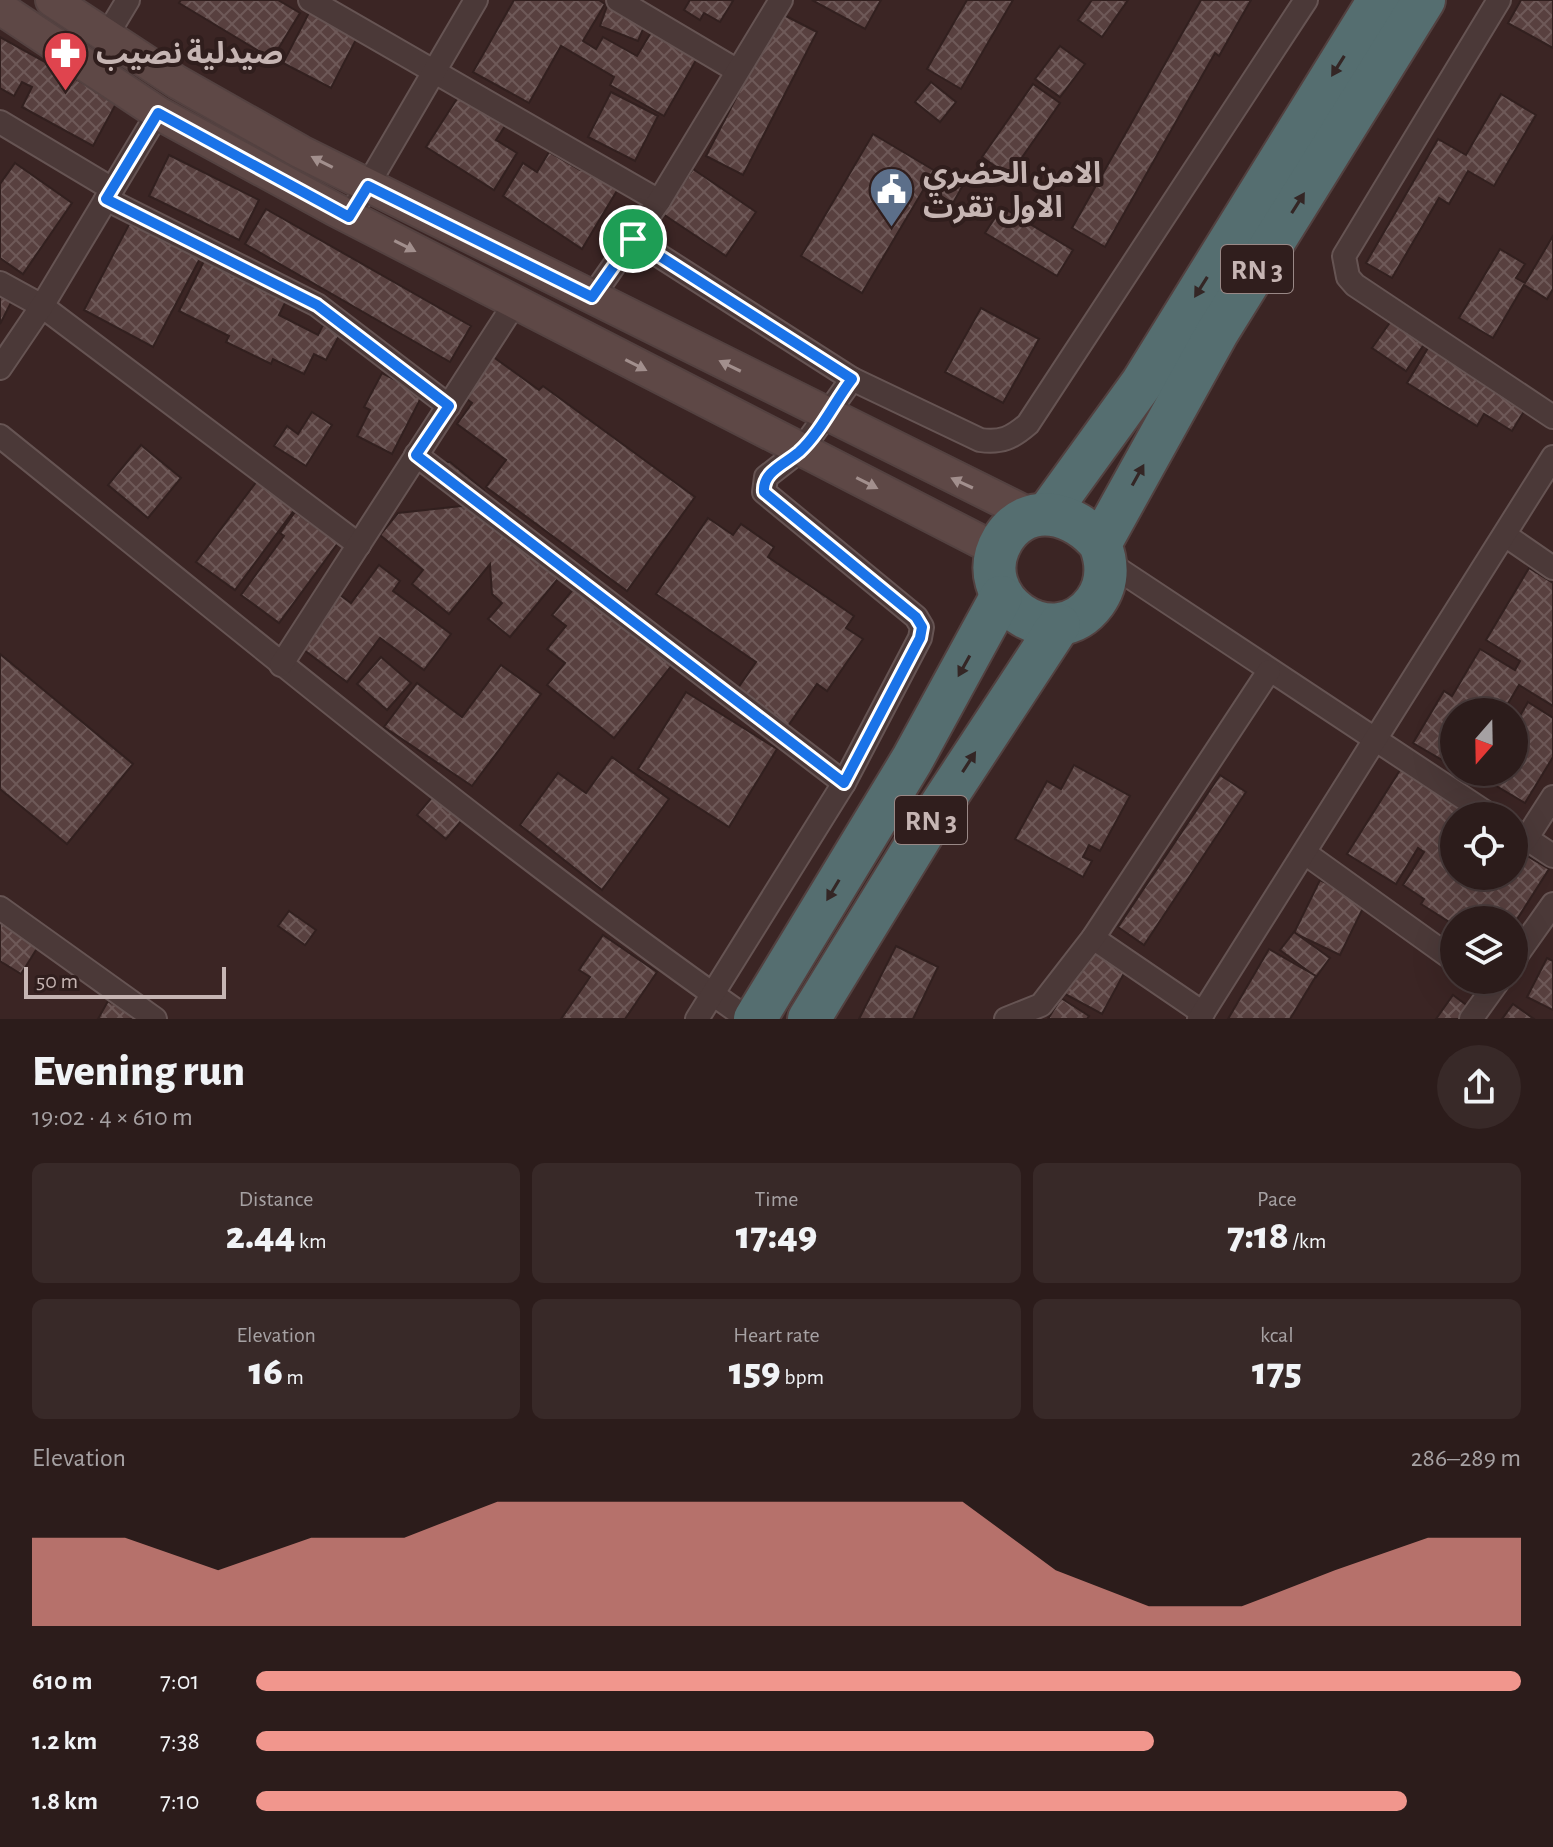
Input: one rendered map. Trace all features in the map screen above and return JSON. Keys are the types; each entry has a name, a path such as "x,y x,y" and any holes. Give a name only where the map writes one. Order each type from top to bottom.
{"highway":[{"name":"RN 3","path":"1040,515 1142,383 1378,0"},
{"name":"RN 3","path":"1103,552 1217,333 1424,0"},
{"path":"1040,515 1069,517 1087,527 1103,552 1106,579 1090,609 1076,619 1059,625 1036,624 1016,614 1001,597 994,574 997,550 1005,535 1040,515"},
{"name":"RN 3","path":"755,1019 912,760 1001,597"},
{"name":"RN 3","path":"809,1019 926,828 1059,625"}],"main road":[{"path":"52,0 177,82 368,186 826,414 1040,515"},
{"path":"0,8 158,113 349,217 997,550"}],"street":[{"path":"107,35 128,0"},
{"path":"310,0 431,73 659,201"},
{"path":"349,217 476,0"},
{"path":"618,0 736,70"},
{"path":"592,297 659,201 781,0"},
{"path":"633,239 852,379 980,440 996,443 1013,437 1028,424 1306,0"},
{"path":"1499,0 1344,256 1344,267 1355,285 1553,417"},
{"path":"0,368 42,306 158,113"},
{"path":"0,122 109,194 317,305 449,406"},
{"path":"0,283 42,306 359,545"},
{"path":"281,665 515,303"},
{"path":"697,1019 844,783 920,638 922,627 916,617 764,492 766,477 802,449 852,379"},
{"path":"0,436 281,665 610,921 748,1019"},
{"path":"416,455 844,783"},
{"path":"1093,938 1201,1016 1377,742 1553,457"},
{"path":"1505,535 1553,568"},
{"path":"1103,552 1269,671 1469,802"},
{"path":"1006,1019 1041,1005 1093,938 1269,671"},
{"path":"1528,826 1553,797"},
{"path":"1528,840 1553,856"},
{"path":"1305,853 1440,950"},
{"path":"1528,939 1553,904"},
{"path":"0,908 155,1019"},
{"path":"1471,1019 1486,994"}],"building":[{"path":"181,0 278,0 300,13 272,59 179,3"},
{"path":"514,0 599,0 605,4 583,41 596,49 603,37 637,56 653,29 699,55 664,116 610,85 614,77 561,46 529,103 473,72"},
{"path":"690,0 733,1 720,22 704,13 700,20 684,10"},
{"path":"812,0 881,0 865,29"},
{"path":"967,0 1013,0 961,89 927,69"},
{"path":"1092,0 1128,0 1102,37 1078,20"},
{"path":"1201,0 1251,0 1219,56 1215,53 1105,247 1072,228"},
{"path":"1521,0 1553,0 1553,48 1508,23"},
{"path":"313,5 361,30 331,88 283,63"},
{"path":"607,6 646,22 638,41 600,26"},
{"path":"780,13 817,32 743,175 706,156"},
{"name":"صيدلية نصيب","path":"0,37 117,102 93,146 22,107 32,87 22,82 14,96 0,88"},
{"path":"1060,46 1085,64 1060,97 1035,79"},
{"path":"931,82 956,102 940,122 915,102"},
{"path":"1033,84 1060,103 1009,176 982,157"},
{"path":"611,92 658,116 635,161 588,137"},
{"path":"460,94 507,123 496,140 517,153 494,190 426,147"},
{"path":"1501,94 1536,115 1494,186 1468,171 1449,204 1439,198 1392,278 1366,263 1438,139 1466,155"},
{"path":"873,134 962,187 953,203 925,187 862,293 801,256"},
{"path":"549,152 580,170 588,157 624,179 582,249 503,196 523,163 537,172"},
{"path":"169,155 259,200 239,240 149,196"},
{"path":"15,163 72,203 23,274 0,258 0,184"},
{"path":"693,169 756,212 726,256 663,214"},
{"path":"1002,207 1073,250 1057,276 985,233"},
{"path":"266,209 471,326 450,362 245,244"},
{"path":"134,215 204,251 153,347 84,310"},
{"path":"1553,236 1553,289 1547,299 1524,285 1493,338 1459,318 1500,249 1525,264 1516,278 1525,283"},
{"path":"209,251 291,291 279,315 318,335 323,325 340,334 326,360 314,354 304,374 273,359 271,364 226,342 229,336 179,311"},
{"path":"0,282 17,291 0,324"},
{"path":"981,308 1039,339 1003,403 945,372"},
{"path":"1396,314 1429,337 1406,371 1372,348"},
{"path":"1431,343 1529,403 1512,431 1484,414 1477,426 1407,383"},
{"path":"492,356 539,390 543,386 695,497 627,591 486,487 506,460 457,424 472,403 463,396"},
{"path":"382,373 423,394 392,454 357,436 370,410 364,407"},
{"path":"312,412 332,425 306,466 274,446 287,426 298,434"},
{"path":"141,445 181,478 148,518 108,485"},
{"path":"450,462 484,490 486,512 562,574 510,637 488,619 502,603 492,594 490,564 449,614 412,584 423,570 380,535 398,513 471,505 427,463"},
{"path":"257,481 295,509 235,590 196,562"},
{"path":"295,512 338,543 279,623 241,595 284,536 280,533"},
{"path":"708,518 733,535 741,524 774,547 768,557 854,616 846,628 863,639 827,691 817,684 788,726 736,691 756,662 656,594"},
{"path":"379,565 400,581 393,591 451,634 424,670 380,638 347,682 300,647 340,595 351,603"},
{"path":"1529,568 1553,583 1553,706 1519,685 1511,698 1440,698 1440,759 1413,743 1444,691 1452,696 1480,649 1515,670 1520,661 1486,640"},
{"path":"575,587 672,665 614,738 547,685 565,663 547,649 566,626 552,615"},
{"path":"0,654 133,764 67,844 0,789"},
{"path":"381,657 411,683 387,710 357,684"},
{"path":"501,665 541,694 472,786 384,727 417,683 462,717"},
{"path":"686,692 777,749 729,827 638,769"},
{"path":"1528,702 1553,718 1553,757 1523,802 1496,786 1528,786"},
{"path":"612,757 669,799 602,890 520,825 558,773 586,793"},
{"path":"1074,765 1130,796 1100,851 1089,845 1083,857 1092,861 1083,877 1015,839 1047,781 1061,789"},
{"path":"1402,767 1458,802 1440,802 1440,890 1528,890 1528,856 1549,869 1525,906 1440,906 1440,916 1421,904 1424,899 1403,885 1424,852 1418,848 1396,884 1347,854"},
{"path":"1220,775 1246,792 1144,945 1118,927"},
{"path":"438,790 467,814 446,839 417,815"},
{"path":"1320,880 1366,902 1340,955 1294,933"},
{"path":"289,911 316,930 305,945 278,926"},
{"path":"0,917 41,942 21,974 0,961"},
{"path":"1294,932 1330,958 1316,977 1280,950"},
{"path":"603,935 657,972 625,1019 561,1019 590,977 579,970"},
{"path":"896,946 938,967 913,1019 859,1019"},
{"path":"1091,946 1128,966 1102,1014 1065,994"},
{"path":"1269,949 1316,976 1290,1019 1228,1019"},
{"path":"1547,958 1553,961 1553,1010 1527,997"},
{"path":"1453,995 1473,1010 1467,1019 1436,1019"},
{"path":"1061,998 1089,1016 1087,1019 1048,1019"},
{"path":"108,1001 141,1019 98,1019"},
{"path":"1513,1004 1534,1019 1502,1019"}],"place":[{"name":"صيدلية نصيب","path":"65,92"},
{"name":"الامن الحضري الاول تقرت","path":"892,229"}],"route":[{"path":"158,113 349,217 368,186 592,297 633,239 852,379 802,449 763,482 764,492 916,617 922,627 920,638 844,783 416,455 449,406 317,305 106,199 158,113"}]}
